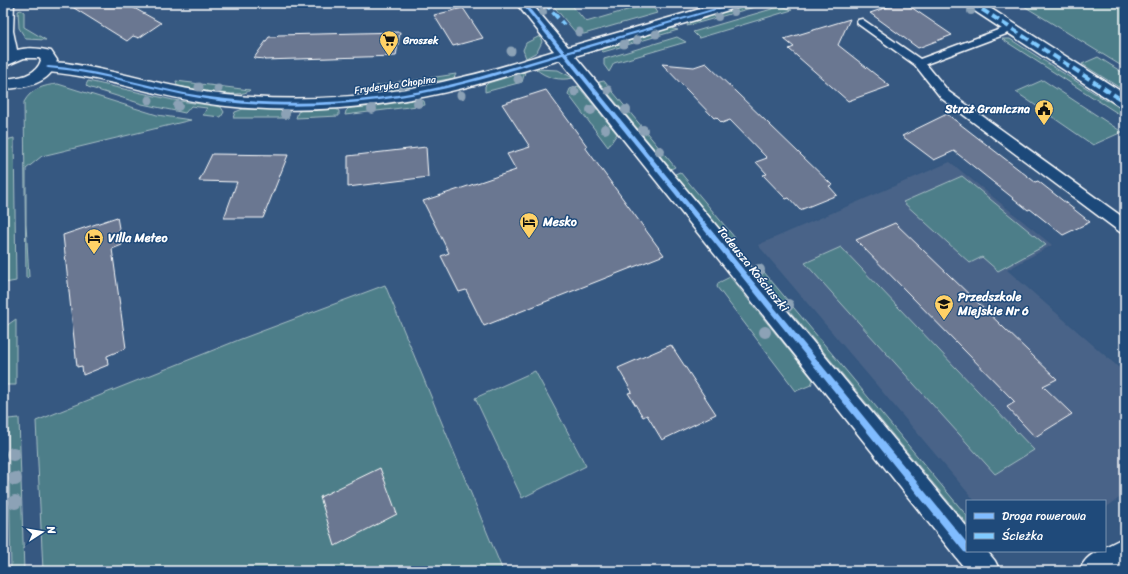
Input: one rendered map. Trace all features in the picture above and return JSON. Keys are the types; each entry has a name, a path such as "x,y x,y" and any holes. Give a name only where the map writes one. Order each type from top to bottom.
{"street":[{"path":"5,87 32,78 48,67 49,63 48,57 41,53 25,53 8,59 9,52 6,39 7,3"},
{"name":"Tadeusza Kościuszki","path":"523,3 966,548"},
{"name":"Fryderyka Chopina","path":"48,67 74,69 200,97 248,102 319,103 364,100 427,91 466,82 737,3"},
{"path":"972,3 1125,102"},
{"path":"1094,571 1125,551"},
{"name":"Tadeusza Kościuszki","path":"970,552 985,571"}],"lane":[{"path":"862,22 919,63 945,95 1119,222 1125,228"},
{"path":"919,63 1010,29"}],"shaded area":[{"name":"Przedszkole Miejskie Nr 6","path":"950,162 1052,245 1007,270 1125,373 1125,494 1106,507 1106,500 974,500 758,245"}],"green space":[{"path":"551,3 570,3 586,22 651,3 657,13 584,34 576,33"},
{"path":"754,3 769,3 687,26 689,22"},
{"path":"1019,3 1125,3 1125,68"},
{"path":"782,6 792,10 699,38 693,32"},
{"path":"21,10 24,12 24,27 46,40 26,39 19,28 18,11"},
{"path":"669,28 678,30 603,52 601,50"},
{"path":"540,36 542,42 537,52 526,58 523,50 526,43"},
{"path":"677,37 686,42 614,63 609,72 604,65 604,59"},
{"path":"1002,39 1010,39 1107,101 1112,99 1125,107 1125,118"},
{"path":"1098,57 1125,74 1125,91 1082,64"},
{"path":"536,69 558,70 573,78 553,78 544,75"},
{"path":"525,72 522,82 485,92 485,86 488,83"},
{"path":"456,74 454,78 384,91 376,86"},
{"path":"1043,80 1122,132 1093,145 1016,92"},
{"path":"88,81 173,100 221,107 224,112 221,117 203,115 207,108 191,106 185,113 142,104 88,87 86,85"},
{"path":"176,81 250,90 245,93 227,94 177,86"},
{"path":"604,81 675,167 671,169 599,82"},
{"path":"58,84 157,115 191,120 42,156 26,169 26,224 29,277 26,278 24,102 30,94 38,88"},
{"path":"578,86 617,134 608,147 568,94 570,89"},
{"path":"419,99 424,101 425,105 345,115 349,108"},
{"path":"243,109 287,110 290,112 288,118 233,118 235,112"},
{"path":"336,109 339,111 339,116 296,118 298,112 302,110"},
{"path":"14,138 16,281 5,283 6,140"},
{"path":"680,172 735,238 728,238 675,174"},
{"path":"962,176 1046,245 998,271 982,257 970,263 903,202"},
{"path":"841,247 1034,450 995,474 805,263"},
{"path":"759,266 966,515 966,523 754,268"},
{"path":"730,277 813,380 811,385 796,391 717,287 718,283"},
{"path":"385,285 503,571 43,571 36,421 241,339"},
{"path":"16,319 16,385 6,385 6,326"},
{"path":"535,371 586,466 522,498 475,398"},
{"path":"19,418 24,571 11,571 8,419"}],"building":[{"path":"66,3 125,3 161,23 139,38 133,36 127,41"},
{"path":"899,3 905,3 952,35 918,48 870,13"},
{"path":"463,8 483,38 453,46 434,15"},
{"path":"850,19 838,45 890,86 848,101 789,49 794,47 784,39"},
{"path":"400,32 396,56 264,60 265,59 254,58 269,37 276,37 278,35"},
{"path":"706,63 832,185 829,186 837,195 800,210 789,198 786,199 763,175 767,174 756,162 767,158 730,120 722,123 716,117 714,118 662,64 694,67"},
{"path":"546,90 587,146 585,147 664,255 484,326 466,290 459,292 441,256 449,253 423,201 516,170 507,154 530,147 502,104"},
{"path":"947,114 1035,182 1038,181 1090,222 1063,235 1030,209 1028,210 954,151 934,160 902,136"},
{"path":"426,147 428,177 348,187 348,156"},
{"path":"212,154 288,155 263,218 224,218 237,182 199,181"},
{"path":"117,217 122,245 112,249 126,348 107,356 108,365 83,375 82,366 77,367 63,235"},
{"path":"895,223 1057,379 1043,386 1072,414 1035,437 1007,407 1015,402 856,240"},
{"path":"671,345 716,414 662,440 647,415 643,417 628,393 632,392 618,368"},
{"path":"380,468 397,514 335,546 320,497"}],"marked path":[{"path":"545,3 564,25"},
{"path":"972,3 1125,102"}],"cycle path":[{"path":"523,3 966,548"},
{"path":"48,67 84,71 175,93 227,101 295,104 364,100 399,96 466,82 737,3"}],"place":[{"name":"Groszek","path":"389,57"},
{"name":"Straż Graniczna","path":"1044,126"},
{"name":"Mesko","path":"529,239"},
{"name":"Villa Meteo","path":"94,255"},
{"name":"Przedszkole Miejskie Nr 6","path":"944,321"}]}
